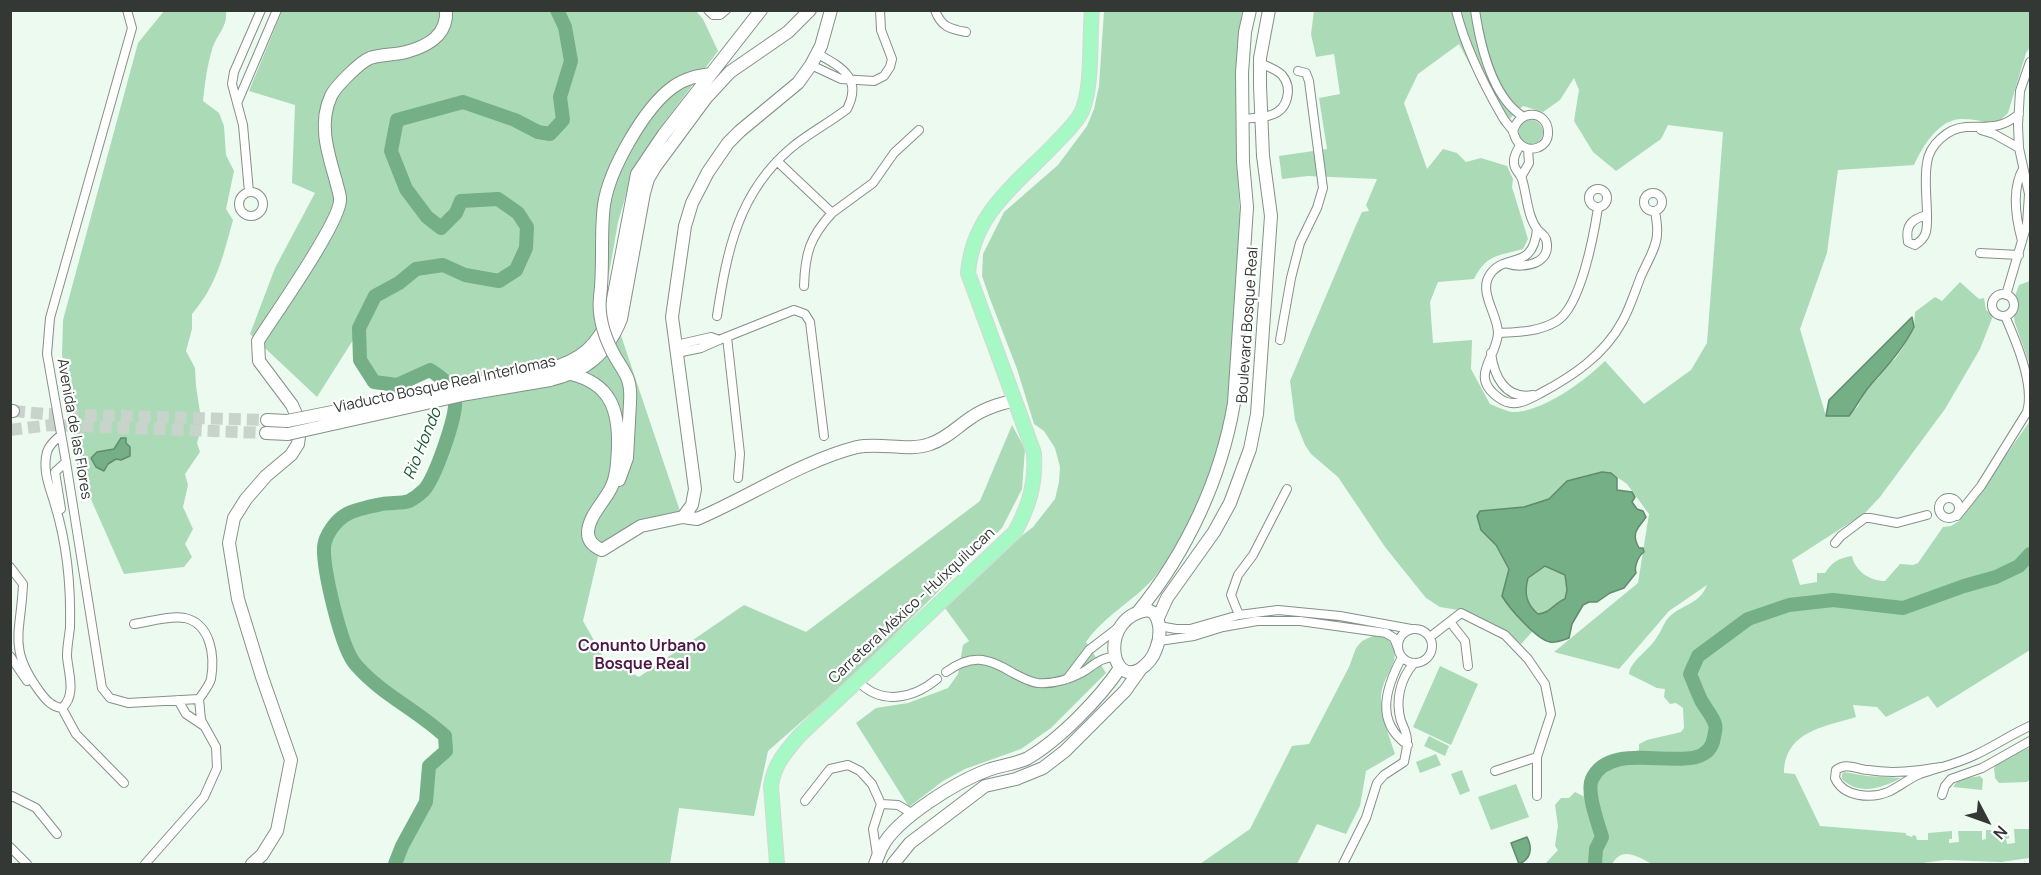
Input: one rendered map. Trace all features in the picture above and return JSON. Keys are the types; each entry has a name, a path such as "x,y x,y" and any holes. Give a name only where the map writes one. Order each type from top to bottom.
{"main road":[{"name":"Carretera México - Huixquilucan","path":"777,864 771,799 771,786 776,767 800,735 1014,532 1029,504 1035,471 1034,453 968,273 979,228 997,202 1067,131 1082,112 1087,88 1092,10"}],"street":[{"name":"Avenida de las Flores","path":"127,10 132,28 50,318 47,354 102,688 110,698 128,703 199,699"},
{"path":"249,192 243,125 232,84 234,72 261,10"},
{"path":"237,101 277,10"},
{"path":"252,864 262,855 277,831 291,760 238,599 229,543 234,518 240,508 267,476 291,455 298,444 300,429 292,405 259,361 258,341 324,240 338,208 340,201 325,140 324,117 332,95 369,59 407,52 438,37 445,26 446,10"},
{"path":"708,10 713,15 720,15 726,10"},
{"name":"Viaducto Bosque Real Interlomas","path":"550,374 588,350 602,334 610,315 637,174 664,134 761,10"},
{"name":"Viaducto Bosque Real Interlomas","path":"266,427 288,427 467,394 550,374 572,374 594,360 606,349 614,337 621,319 644,193 655,167 706,98 730,72 788,32 810,10"},
{"path":"683,517 692,505 695,489 672,317 685,226 692,203 708,172 728,143 798,83 815,60 831,10"},
{"path":"815,60 836,77 874,81 884,75 892,59 881,30 880,10"},
{"path":"935,10 939,21 950,29 966,32"},
{"name":"Boulevard Bosque Real","path":"1138,612 1159,586 1190,534 1205,502 1229,435 1234,403 1247,207 1242,119 1245,32 1250,10"},
{"name":"Boulevard Bosque Real","path":"1159,622 1167,598 1219,523 1241,477 1250,449 1257,414 1271,216 1260,117 1260,63 1269,10"},
{"path":"1456,10 1465,39 1500,114 1513,132 1515,139 1524,147 1529,163 1521,177"},
{"path":"1475,10 1477,29 1500,92 1509,106 1522,116"},
{"path":"717,316 726,262 736,226 748,201 777,161 804,138 848,109 852,96 851,79 845,70 815,60"},
{"path":"2006,294 2027,224 2029,194 2019,148 2019,114 2020,91 2031,62"},
{"path":"1242,119 1272,115 1285,106 1288,98 1288,90 1283,77 1274,69 1260,63"},
{"path":"1280,340 1300,243 1317,208 1323,188 1310,81 1306,73 1295,72 1283,77"},
{"path":"602,503 622,476 627,458 630,402 629,378 613,352 600,321 602,272 600,241 604,202 622,155 635,132 660,98 673,86 689,77 711,74"},
{"path":"1513,132 1515,123 1522,116 1531,114 1540,117 1547,125 1549,134 1545,143 1538,148 1524,147"},
{"path":"1927,215 1927,162 1942,136 1964,127 1999,126 2019,114"},
{"path":"1975,128 1994,134 2019,148"},
{"path":"804,285 805,261 811,241 820,226 832,213 873,183 894,153 919,130"},
{"path":"1507,264 1517,267 1529,266 1544,256 1546,241 1537,229 1525,198 1521,177 1513,161 1524,147"},
{"path":"777,161 832,213"},
{"path":"1498,333 1543,328 1560,320 1568,311 1587,263 1598,208"},
{"path":"1537,229 1534,247 1529,253 1523,258 1494,269 1487,282 1487,291 1498,333 1485,369 1485,377 1493,392 1507,403 1524,402 1562,382 1591,360 1610,340 1623,322 1658,235 1655,211"},
{"path":"1980,253 2019,255"},
{"path":"1999,294 2006,294 2012,299 2014,306 2011,313 2005,316 1998,315 1993,310 1994,298 1999,294"},
{"path":"676,349 701,348 794,309 805,314 810,322 824,436"},
{"path":"1834,543 1864,518 1897,523 1934,513 1952,518 1957,516 1981,486 2030,404 2023,358 2005,316"},
{"path":"723,339 740,454 738,478"},
{"path":"572,374 585,377 596,384 607,395 615,410 618,433 616,474 611,489 588,532 592,544 602,550 641,526 683,517 697,519 810,465 856,448 876,444 919,447 942,438 974,415 1015,400"},
{"path":"10,567 23,584 17,639 19,652 30,678 45,699 58,708 62,708 70,694 69,588 60,525 46,472 47,451 61,435"},
{"path":"64,712 74,699 69,654 74,629 74,579 54,472 66,462"},
{"path":"1239,615 1232,595 1238,575 1253,555 1287,489"},
{"path":"1934,513 1942,501 1947,498 1954,499 1959,504 1960,510 1957,516"},
{"path":"893,864 910,843 985,786 1016,779 1043,768 1065,751 1125,691 1152,658 1159,641 1159,622 1154,613 1148,610 1138,612 1125,619 1120,626 1089,650 1067,679"},
{"path":"1159,622 1176,629 1190,629 1239,615 1278,610 1340,616 1423,631 1430,637 1433,646 1430,656 1423,662 1414,663 1402,657 1394,638 1386,633 1300,621 1257,621 1222,627 1194,636 1159,641"},
{"path":"1430,637 1461,613 1505,635 1528,659 1545,684 1551,714 1537,757 1537,796"},
{"path":"134,624 182,617 196,621 209,638 212,656 210,681 199,699 201,720 216,747 217,768 207,792 145,864"},
{"path":"1450,622 1465,641 1468,666"},
{"path":"876,861 883,846 913,814 971,777 1026,759 1067,728 1109,684 1117,663 1114,645 1120,626"},
{"path":"1398,648 1399,639 1403,633 1411,629"},
{"path":"17,639 10,654 42,702 52,710 64,712"},
{"path":"946,672 959,663 972,659 983,659 995,663 1022,679 1037,683 1067,679 1106,657 1117,663 1125,672 1133,673 1140,670"},
{"path":"1402,657 1390,681 1386,698 1391,728 1398,738 1408,745"},
{"path":"1343,864 1366,818 1377,783 1384,775 1404,762 1408,745 1407,734 1397,705 1402,683 1414,663"},
{"path":"857,680 873,694 890,697 905,696 919,691 938,679"},
{"path":"178,700 186,714 204,727"},
{"path":"64,712 76,735 124,783"},
{"path":"1941,767 1900,772 1867,770 1847,765 1841,766 1836,771 1835,778 1844,790 1853,794 1867,796 1885,793 1909,779 1972,757 2008,736 2031,726"},
{"path":"1942,795 1951,779 1982,768 2031,741"},
{"path":"1495,771 1537,757"},
{"path":"805,801 830,769 848,765 861,771 872,784 881,804 873,829 876,861"},
{"path":"10,798 12,796 36,808 57,834"},
{"path":"881,804 898,805 913,814"},
{"path":"10,847 27,864"}],"shaded area":[{"path":"695,10 703,19 718,51 658,131 633,171 618,222 606,291 680,511 601,544 583,621 604,658 639,677 744,605 806,632 980,501 1012,425 1025,449 1022,489 1002,528 850,679 768,751 754,816 679,808 670,864 400,864 406,847 431,804 433,768 451,753 450,734 436,721 395,694 358,661 345,631 330,563 329,546 335,531 349,518 384,508 411,505 428,493 439,472 459,415 459,397 448,377 430,365 396,380 377,378 365,359 363,329 372,310 317,397 250,334 275,268 315,193 292,183 295,105 249,91 282,11"},
{"path":"164,11 226,11 224,26 210,56 203,101 219,113 224,126 226,155 234,171 226,209 233,220 213,281 192,314 192,329 186,351 195,368 202,425 197,443 200,452 185,474 188,485 183,507 193,529 185,544 192,557 184,567 124,574 78,470 62,355 63,320 138,43"},
{"path":"1104,11 1242,11 1236,73 1237,162 1241,230 1228,404 1222,435 1201,495 1167,560 1153,579 1101,624 1086,642 1106,673 1051,728 1021,749 965,769 943,781 909,807 856,723 876,708 908,703 948,688 958,674 963,645 969,641 945,608 1033,527 1055,499 1060,467 1055,448 1044,431 1034,424 1017,369 982,276 983,254 1004,212 1058,165 1087,126 1094,109 1099,86"},
{"path":"1314,11 2030,11 2030,47 2026,53 2008,113 1996,124 1963,119 1946,123 1933,134 1914,165 1838,170 1827,253 1800,329 1826,416 1849,416 1858,406 1866,390 1902,349 1914,327 1915,312 1935,297 1942,301 1960,282 1979,299 1984,298 1986,310 1993,316 1980,349 1945,409 1880,497 1865,513 1792,560 1800,585 1817,582 1817,573 1825,573 1833,563 1852,556 1860,571 1879,581 1885,581 1900,564 1918,563 1943,527 1951,526 1959,521 2030,421 2030,650 1937,708 1928,696 1886,717 1877,707 1853,705 1856,717 1819,728 1799,739 1791,748 1786,759 1784,773 1795,774 1820,826 1906,833 1912,837 1916,836 1917,840 1928,840 1928,833 1952,831 1952,839 1949,839 1949,843 1959,842 1958,831 1982,831 1982,840 1986,839 1986,830 2008,830 2007,844 2015,843 2014,829 2030,829 2029,858 2001,862 1945,860 1915,864 1652,864 1625,854 1620,855 1612,864 1545,864 1558,850 1555,846 1558,826 1555,805 1561,798 1569,798 1575,792 1599,804 1594,767 1612,756 1639,750 1639,744 1647,740 1681,732 1684,728 1683,708 1676,703 1670,704 1664,697 1665,689 1657,688 1629,674 1630,669 1654,641 1669,617 1700,596 1707,585 1669,611 1619,669 1554,652 1638,583 1649,514 1627,484 1611,473 1565,483 1549,499 1524,507 1480,511 1481,530 1496,545 1509,569 1502,596 1533,631 1521,644 1507,632 1464,611 1440,607 1426,598 1385,547 1338,477 1311,454 1295,420 1290,381 1362,212 1369,211 1366,205 1377,179 1308,176 1282,179 1279,156 1327,149 1319,98 1340,94 1334,54 1316,57 1311,34","holes":["1459,44 1502,126 1523,106 1543,112 1560,100 1574,78 1579,90 1574,121 1593,152 1616,171 1661,139 1668,125 1723,132 1707,343 1691,370 1644,404 1605,361 1586,378 1549,402 1524,411 1512,412 1490,404 1471,369 1472,340 1433,343 1430,302 1438,282 1474,279 1489,260 1523,249 1528,239 1512,187 1513,179 1507,166 1481,158 1466,162 1457,153 1443,149 1427,169 1404,103 1418,74"]},
{"path":"1531,120 1540,123 1543,132 1540,141 1531,144 1522,141 1519,132 1522,123"},
{"path":"2030,281 2030,366 2014,317 2018,304 2015,296 2019,285"},
{"path":"1912,317 1914,327 1904,344 1868,388 1849,416 1826,416 1829,400"},
{"path":"121,438 126,438 126,443 130,447 130,456 121,460 116,459 108,464 104,471 96,467 91,458 97,452 114,449"},
{"path":"1602,472 1611,473 1617,478 1617,490 1632,492 1635,497 1632,502 1637,509 1643,511 1646,517 1635,534 1636,543 1639,548 1643,548 1644,552 1637,562 1636,573 1624,588 1610,593 1597,602 1583,605 1572,624 1569,638 1550,642 1531,630 1502,596 1509,569 1496,545 1481,530 1477,516 1480,511 1524,507 1549,499 1567,481","holes":["1545,566 1565,575 1567,590 1565,599 1546,612 1538,614 1527,598 1528,578"]},
{"path":"1545,565 1565,575 1567,591 1565,599 1546,612 1538,614 1529,602 1526,593 1527,583 1528,578"},
{"path":"1375,635 1384,636 1394,651 1392,666 1382,689 1381,699 1384,720 1395,754 1366,771 1360,806 1346,834 1317,824 1297,864 1200,864 1250,829 1292,746 1309,744 1349,667 1356,648 1362,641"},
{"path":"1440,666 1478,684 1451,745 1413,727"},
{"path":"1429,736 1449,746 1445,756 1424,746"},
{"path":"2028,748 2030,750 2030,779 2027,782 1999,783 1995,778 1994,768 1998,763"},
{"path":"1436,754 1441,765 1420,773 1416,762"},
{"path":"1462,770 1470,791 1460,795 1451,774"},
{"path":"1844,772 1901,778 1886,785 1863,789 1842,779"},
{"path":"1980,776 1983,779 1982,790 1953,787 1961,780"},
{"path":"1516,784 1529,817 1491,830 1478,797"},
{"path":"1527,837 1530,853 1519,864 1511,843"}],"waterway":[{"name":"Rio Hondo","path":"395,864 426,802 429,766 446,751 445,736 377,685 350,656 334,608 326,572 324,547 332,528 347,514 385,503 409,501 424,490 434,473 444,446 453,419 455,400 449,386 430,370 397,385 374,382 360,360 359,328 375,296 399,283 416,269 443,265 465,275 499,281 516,270 526,248 527,227 518,213 498,199 461,201 456,213 441,228 427,217 406,189 391,151 397,120 463,102 515,120 538,132 550,134 563,120 560,97 571,61 565,27 557,10"},
{"path":"1595,864 1596,849 1602,837 1591,799 1592,779 1603,766 1620,759 1679,759 1696,757 1708,751 1714,737 1715,724 1690,674 1698,656 1748,619 1789,605 1833,600 1903,608 1996,577 2019,566 2030,554"}],"tunnel":[{"path":"13,411 46,414 267,420"},
{"path":"10,430 51,425 266,433"}],"district":[{"name":"Conunto Urbano Bosque Real","path":"642,656"}]}
